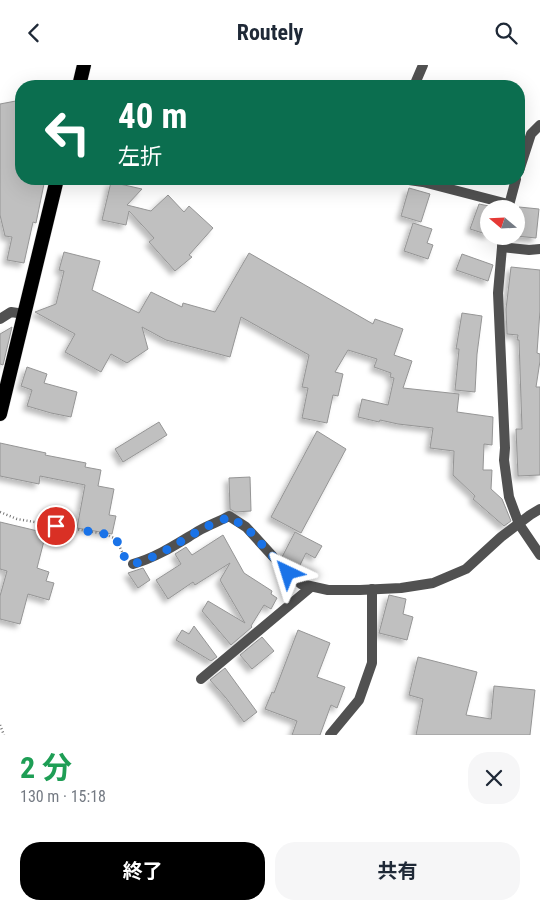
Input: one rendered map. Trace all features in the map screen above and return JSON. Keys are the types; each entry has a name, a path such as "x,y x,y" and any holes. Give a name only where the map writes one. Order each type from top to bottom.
{"highway":[{"path":"80,80 84,65"},
{"path":"0,414 56,185"}],"street":[{"path":"417,80 423,65"},
{"path":"525,152 531,134 540,125"},
{"path":"434,185 487,200"},
{"path":"510,200 514,185"},
{"path":"503,245 498,293 504,460 509,497 519,524 540,555"},
{"path":"515,245 529,250 540,249"},
{"path":"0,319 11,312 24,314"},
{"path":"133,564 152,558 201,529 229,517 246,527 288,573 301,584 328,590 401,588 432,583 466,569 501,537 540,509"},
{"path":"201,679 311,587"},
{"path":"330,735 359,700 372,663 372,589"}],"path":[{"path":"0,512 17,519 105,534 116,539 125,558 133,564"},
{"path":"0,725 4,735"}],"building":[{"path":"15,101 15,185 44,185 36,223 33,222 24,263 7,260 12,237 5,236 0,215 0,104"},
{"path":"110,185 124,185 142,189 127,205 151,211 168,195 184,212 189,206 213,228 189,255 192,257 175,271 149,242 154,238 129,211 126,225 102,220"},
{"path":"409,188 430,194 421,222 401,216"},
{"path":"479,204 480,204 480,232 470,229"},
{"path":"525,208 539,209 536,238 525,237"},
{"path":"413,223 432,229 427,243 433,245 428,259 404,251"},
{"path":"64,252 100,261 92,290 139,313 151,292 182,307 183,303 215,312 249,253 373,324 375,319 403,329 394,355 412,361 403,388 459,394 457,412 493,417 492,445 484,444 483,470 492,470 491,489 502,499 511,521 504,526 473,499 475,496 453,475 454,451 430,448 433,428 380,420 379,422 358,417 362,399 388,405 394,378 390,377 391,373 374,367 377,359 348,350 335,372 343,374 338,396 333,395 327,423 302,418 308,388 302,387 309,355 241,317 230,357 166,340 142,327 148,349 127,363 111,354 101,372 65,352 75,334 35,312 56,304 64,271 59,270"},
{"path":"462,254 493,265 488,281 456,270"},
{"path":"511,267 540,270 537,353 540,354 540,361 536,387 540,387 540,475 518,476 516,429 522,429 519,340 517,340 518,335 507,334 506,309"},
{"path":"462,313 482,316 475,392 455,390 459,349 456,349"},
{"path":"12,327 3,365 0,364 0,334"},
{"path":"27,367 47,374 44,383 77,392 71,417 27,406 32,390 21,386"},
{"path":"159,422 167,435 123,462 115,449"},
{"path":"317,431 346,449 301,533 271,517"},
{"path":"0,443 86,463 85,467 101,470 98,486 114,489 109,515 116,516 112,534 77,528 85,485 40,476 39,484 0,476"},
{"path":"250,477 251,511 235,512 230,509 229,478"},
{"path":"0,522 46,533 37,568 49,572 46,581 54,583 49,600 28,594 20,624 0,619 0,596 7,571 0,569"},
{"path":"295,532 322,546 315,558 306,553 298,569 291,566 282,557"},
{"path":"223,535 244,573 272,591 271,594 277,598 271,609 264,605 252,627 231,645 202,611 208,601 245,623 220,580 230,563 195,585 193,582 168,599 156,580 181,564 175,554 186,547 192,555"},
{"path":"143,568 150,580 138,588 128,573"},
{"path":"389,595 406,599 403,614 413,617 407,640 379,633"},
{"path":"194,626 217,657 211,661 176,640 182,630 189,634"},
{"path":"298,630 330,643 317,677 345,687 337,708 331,705 320,735 292,735 297,721 265,709 272,692 274,693"},
{"path":"262,637 274,651 252,669 240,655"},
{"path":"418,657 477,672 466,715 491,719 494,686 535,690 530,735 416,735 423,699 409,695"},
{"path":"225,668 257,712 244,722 210,680"}],"route":[{"path":"56,526 105,534 116,539 125,558 133,564 152,558 201,529 229,517 246,527 288,573"}]}
